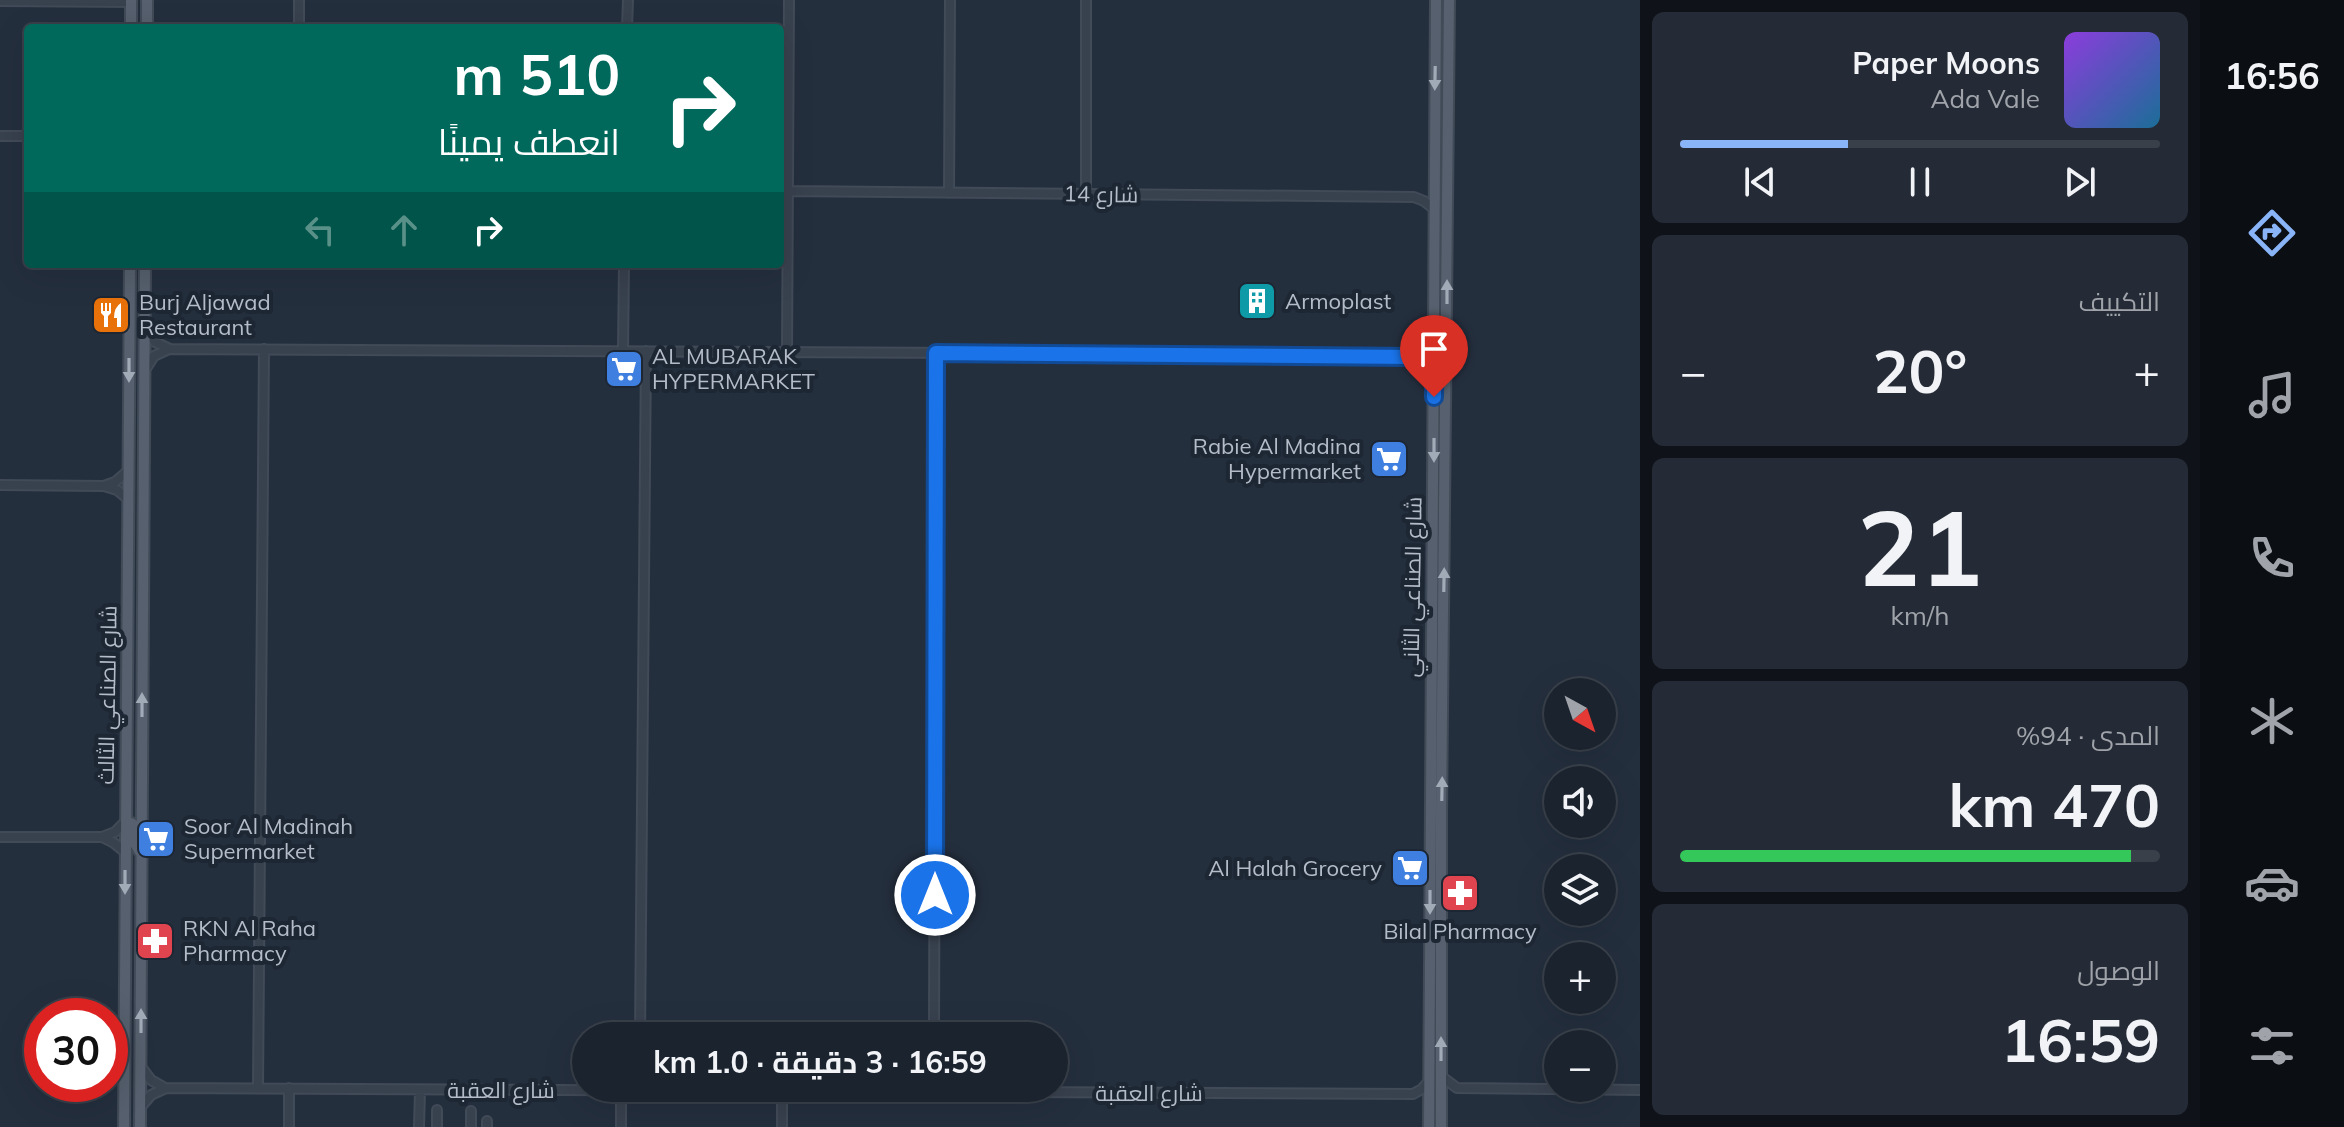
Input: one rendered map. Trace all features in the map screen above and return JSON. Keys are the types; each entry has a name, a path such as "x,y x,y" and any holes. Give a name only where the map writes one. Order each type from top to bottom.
{"main road":[{"path":"147,0 147,24"},
{"name":"شارع الصناعي الثاني","path":"1429,1127 1436,0"},
{"name":"شارع الصناعي الثاني","path":"1441,1127 1449,0"},
{"path":"131,1 131,24"},
{"name":"شارع الصناعي الثالث","path":"124,1127 130,268"},
{"name":"شارع الصناعي الثالث","path":"140,1127 145,268"},
{"path":"127,722 134,759 142,762"},
{"path":"126,821 133,824 134,842 141,853"}],"street":[{"path":"299,0 299,24"},
{"path":"627,24 628,0"},
{"path":"787,352 789,0"},
{"path":"949,193 950,0"},
{"path":"1086,0 1086,194"},
{"path":"0,1 131,1"},
{"path":"0,136 24,136"},
{"path":"1414,197 1425,191 1433,181"},
{"name":"شارع 14","path":"788,191 1414,197 1433,208"},
{"path":"623,351 624,268"},
{"path":"145,329 155,342 170,349"},
{"path":"1414,357 1434,346"},
{"path":"144,371 154,356 170,349 1414,357 1426,361 1434,370"},
{"path":"258,1088 264,349"},
{"path":"640,1022 646,351"},
{"path":"934,1022 936,353"},
{"path":"104,486 115,482 129,470"},
{"path":"0,485 104,486 117,490 129,500"},
{"path":"0,837 102,837 115,832 126,821"},
{"path":"102,837 125,852"},
{"path":"141,1067 151,1080 166,1088"},
{"path":"1441,1075 1457,1088"},
{"path":"1429,1081 1413,1094 1429,1108"},
{"path":"140,1108 151,1095 166,1088"},
{"name":"شارع العقبة","path":"166,1088 572,1090"},
{"path":"289,1088 289,1127"},
{"path":"1441,1100 1457,1088 1640,1090"},
{"path":"419,1127 420,1090"},
{"name":"شارع العقبة","path":"1068,1091 1413,1094"},
{"path":"621,1102 621,1127"},
{"path":"782,1102 782,1127"},
{"path":"437,1110 437,1127"},
{"path":"471,1111 471,1127"}],"place":[{"name":"Armoplast","path":"1257,301"},
{"name":"Burj Aljawad Restaurant","path":"111,315"},
{"name":"AL MUBARAK HYPERMARKET","path":"624,369"},
{"name":"Rabie Al Madina Hypermarket","path":"1389,459"},
{"name":"Soor Al Madinah Supermarket","path":"156,839"},
{"name":"Al Halah Grocery","path":"1410,868"},
{"name":"Bilal Pharmacy","path":"1460,893"},
{"name":"RKN Al Raha Pharmacy","path":"155,941"}],"route":[{"path":"935,895 936,353 1414,357 1426,361 1434,370 1434,397"}]}
